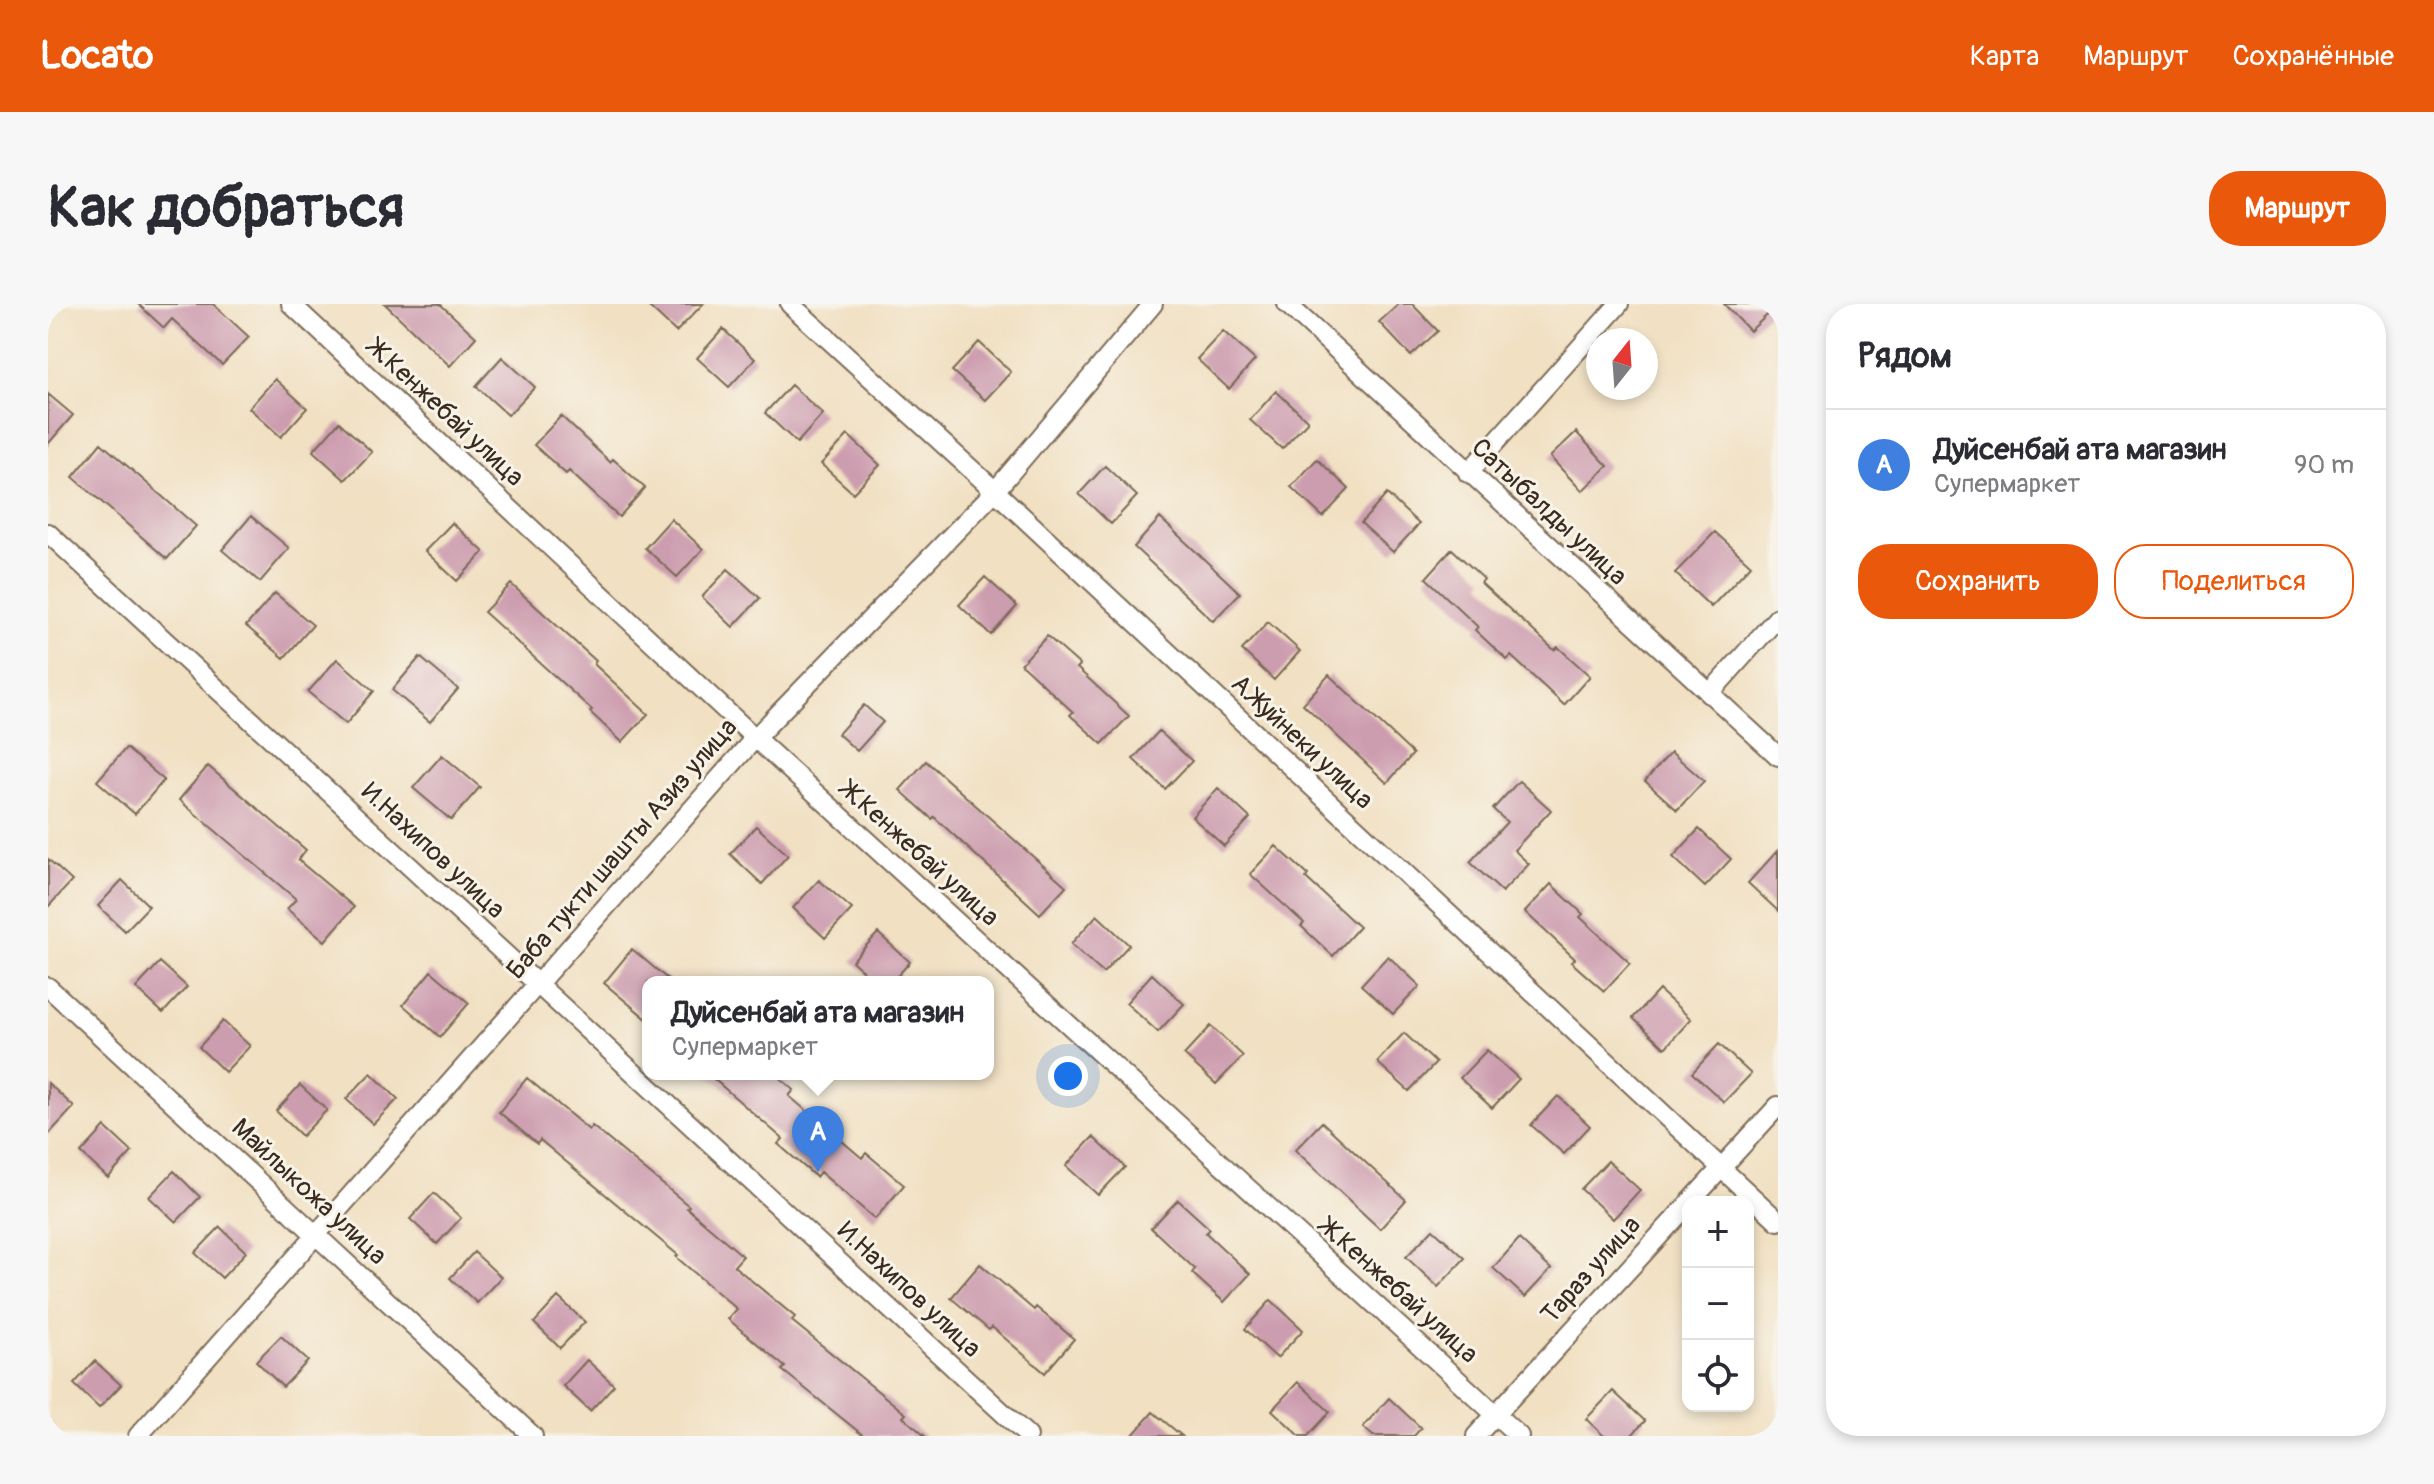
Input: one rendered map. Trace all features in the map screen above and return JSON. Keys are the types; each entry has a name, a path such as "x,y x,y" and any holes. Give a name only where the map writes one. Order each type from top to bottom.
{"street":[{"name":"Ж.Кенжебай улица","path":"291,304 755,738 1519,1436"},
{"name":"А.Жуйнеки улица","path":"790,304 1778,1221"},
{"name":"Баба тукти шашты Азиз улица","path":"138,1436 755,738 995,491 1153,304"},
{"name":"Сатыбалды улица","path":"1287,304 1778,756"},
{"path":"1468,473 1619,304"},
{"name":"И.Нахипов улица","path":"48,533 642,1078"},
{"path":"1709,694 1778,617"},
{"name":"Майлыкожа улица","path":"48,987 533,1436"},
{"name":"И.Нахипов улица","path":"644,1080 1028,1436"},
{"name":"Тараз улица","path":"1476,1436 1778,1106"}],"building":[{"path":"138,304 213,304 249,337 222,365 172,319 164,328"},
{"path":"385,304 440,304 476,337 450,366"},
{"path":"646,304 703,304 676,332"},
{"path":"1399,304 1412,304 1438,331 1411,356 1379,322"},
{"path":"1724,304 1778,304 1778,305 1750,331"},
{"path":"723,329 755,359 729,387 697,358"},
{"path":"1223,331 1255,360 1229,389 1197,359"},
{"path":"979,342 1011,372 985,400 952,371"},
{"path":"502,357 535,387 508,415 476,386"},
{"path":"275,379 307,408 281,437 249,408"},
{"path":"791,385 823,414 797,443 765,413"},
{"path":"1276,391 1308,421 1282,449 1250,420"},
{"path":"48,394 73,415 48,444"},
{"path":"561,416 610,462 613,459 645,488 619,517 569,471 566,474 534,445"},
{"path":"339,422 372,452 345,480 313,451"},
{"path":"1576,432 1608,466 1582,491 1550,457"},
{"path":"848,435 880,465 853,493 821,464"},
{"path":"101,443 196,526 167,559 73,477"},
{"path":"1317,459 1349,489 1323,517 1291,487"},
{"path":"1105,466 1137,496 1111,524 1079,494"},
{"path":"1387,494 1419,524 1393,552 1361,523"},
{"path":"251,516 289,548 260,582 222,550"},
{"path":"1160,518 1240,593 1213,621 1134,547"},
{"path":"671,519 703,549 677,577 645,548"},
{"path":"452,523 484,552 457,581 425,551"},
{"path":"1715,532 1751,565 1711,607 1675,573"},
{"path":"1452,549 1484,579 1481,583 1554,650 1558,647 1590,676 1564,705 1511,656 1507,660 1475,630 1478,627 1426,578"},
{"path":"728,569 760,598 733,627 702,597"},
{"path":"985,577 1017,606 991,635 959,605"},
{"path":"511,584 596,661 594,664 648,714 622,742 590,712 592,710 484,612"},
{"path":"275,593 313,625 284,658 246,626"},
{"path":"1268,622 1300,651 1274,680 1242,650"},
{"path":"1047,636 1129,716 1102,744 1021,664"},
{"path":"420,657 458,689 430,722 392,690"},
{"path":"337,659 374,691 346,724 308,692"},
{"path":"1329,675 1413,754 1387,783 1303,704"},
{"path":"864,705 883,722 857,751 838,734"},
{"path":"1159,731 1192,761 1165,789 1133,759"},
{"path":"126,748 164,780 135,814 97,781"},
{"path":"1671,752 1704,781 1677,810 1645,781"},
{"path":"442,755 480,787 451,820 413,788"},
{"path":"926,761 1066,886 1040,914 900,790"},
{"path":"208,766 306,850 298,860 354,907 325,941 287,909 296,899 179,800"},
{"path":"1519,781 1551,810 1514,850 1529,864 1502,892 1470,862 1507,822 1493,809"},
{"path":"1218,788 1250,818 1224,846 1192,817"},
{"path":"756,826 788,855 762,884 730,854"},
{"path":"1699,829 1731,859 1705,887 1673,857"},
{"path":"1276,846 1359,927 1333,956 1301,926 1304,923 1250,874"},
{"path":"1778,850 1778,911 1748,883"},
{"path":"48,859 72,881 48,907"},
{"path":"122,880 149,906 125,931 98,906"},
{"path":"819,880 852,909 825,938 793,908"},
{"path":"1551,884 1583,914 1580,917 1630,963 1604,991 1571,962 1575,959 1525,912"},
{"path":"1097,915 1129,945 1103,973 1071,944"},
{"path":"878,933 910,962 897,976 868,976 852,961"},
{"path":"632,949 664,976 642,976 642,1015 604,983"},
{"path":"1388,956 1420,986 1393,1014 1361,985"},
{"path":"160,962 187,987 163,1013 136,988"},
{"path":"431,971 469,1003 440,1037 403,1005"},
{"path":"1152,974 1184,1004 1158,1032 1126,1003"},
{"path":"1659,990 1691,1019 1665,1048 1633,1018"},
{"path":"223,1021 250,1046 225,1072 199,1047"},
{"path":"1211,1026 1243,1056 1216,1084 1184,1055"},
{"path":"1404,1033 1436,1063 1409,1091 1377,1062"},
{"path":"1719,1044 1751,1074 1724,1102 1692,1073"},
{"path":"1487,1050 1519,1079 1492,1108 1460,1078"},
{"path":"371,1073 398,1099 373,1124 346,1099"},
{"path":"527,1078 589,1130 592,1126 689,1206 687,1208 743,1256 734,1266 795,1317 792,1321 906,1414 903,1417 925,1436 864,1436 782,1370 785,1367 728,1319 737,1309 676,1257 678,1255 540,1140 537,1144 499,1112"},
{"path":"715,1080 782,1080 794,1090 789,1096 862,1158 866,1153 904,1185 875,1219 820,1172 816,1177 778,1144 783,1139"},
{"path":"48,1083 74,1107 48,1135"},
{"path":"300,1085 327,1110 302,1136 276,1111"},
{"path":"1558,1096 1590,1126 1564,1154 1531,1125"},
{"path":"1322,1122 1406,1200 1380,1229 1295,1150"},
{"path":"105,1127 132,1152 108,1178 81,1153"},
{"path":"1093,1137 1125,1167 1098,1195 1066,1166"},
{"path":"1608,1161 1640,1190 1613,1219 1581,1189"},
{"path":"174,1171 200,1197 176,1222 149,1197"},
{"path":"434,1193 461,1218 437,1244 410,1219"},
{"path":"1178,1200 1210,1229 1206,1233 1250,1274 1224,1302 1192,1273 1195,1269 1151,1228"},
{"path":"220,1227 246,1252 222,1278 195,1253"},
{"path":"1433,1229 1465,1258 1438,1287 1406,1257"},
{"path":"1519,1239 1551,1269 1525,1297 1493,1268"},
{"path":"474,1252 501,1277 477,1303 450,1278"},
{"path":"980,1264 1074,1339 1045,1373 992,1327 989,1330 951,1298"},
{"path":"558,1297 585,1322 560,1348 534,1323"},
{"path":"1271,1300 1303,1330 1277,1358 1245,1329"},
{"path":"281,1336 308,1361 283,1387 256,1361"},
{"path":"587,1360 614,1385 590,1411 563,1386"},
{"path":"95,1361 121,1385 99,1408 74,1384"},
{"path":"1298,1382 1330,1412 1308,1436 1300,1436 1272,1410"},
{"path":"1613,1391 1645,1421 1631,1436 1604,1436 1586,1419"},
{"path":"1389,1398 1421,1428 1414,1436 1373,1436 1363,1427"},
{"path":"1153,1412 1182,1436 1132,1436"}],"place":[{"name":"Дуйсенбай ата магазин","path":"818,1172"}]}
